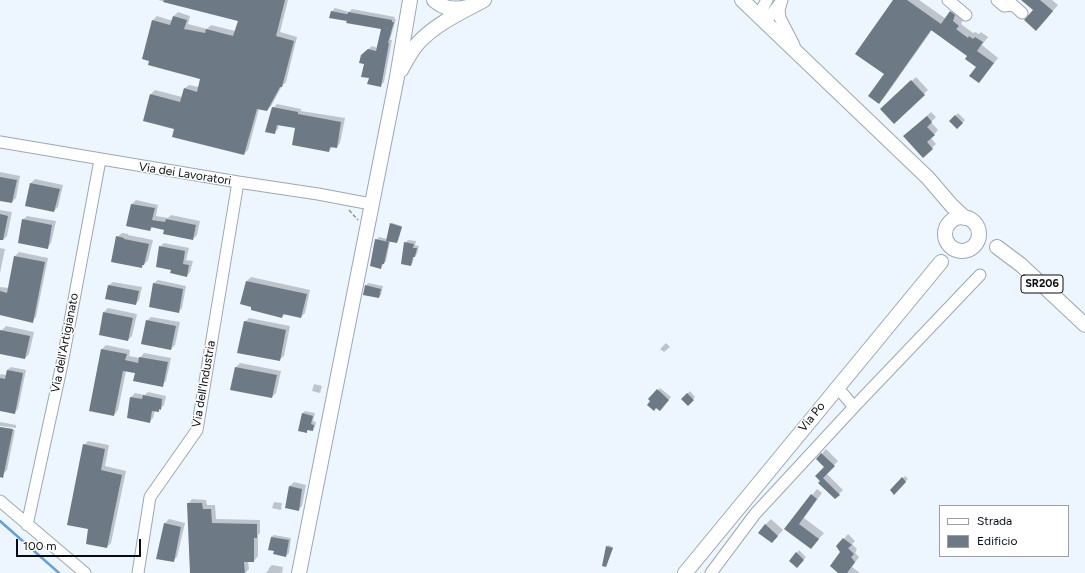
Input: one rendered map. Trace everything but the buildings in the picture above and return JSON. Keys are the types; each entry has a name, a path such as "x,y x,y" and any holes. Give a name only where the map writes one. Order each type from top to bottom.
{"main road":[{"path":"299,573 410,0"},
{"path":"434,0 448,9 457,9 479,3"},
{"path":"742,0 928,178 965,218"},
{"path":"396,77 418,42 432,30 479,3"},
{"name":"Via Po","path":"940,191 946,202 948,218 947,234 941,262"},
{"path":"965,218 954,220 947,234 952,248 958,251 996,247"},
{"name":"SR206","path":"965,218 974,222 979,230 996,247 1021,265 1085,325"},
{"path":"968,250 978,241 979,230"},
{"name":"Via Po","path":"685,573 941,262 968,250"}],"street":[{"path":"767,0 763,7 761,18 770,16 782,0"},
{"path":"782,0 779,10 780,18 799,54"},
{"path":"948,0 966,15"},
{"path":"997,0 1004,6 1013,5 1022,13"},
{"name":"Via dei Lavoratori","path":"0,142 100,160 318,194 371,204"},
{"name":"Via dell'Artigianato","path":"27,525 62,364 100,160"},
{"name":"Via dell'Industria","path":"138,573 150,497 197,430 238,182"},
{"path":"711,573 755,514 854,406 980,275"},
{"path":"837,387 854,406"},
{"path":"0,501 85,573"}],"waterway":[{"path":"0,521 59,573"}]}
